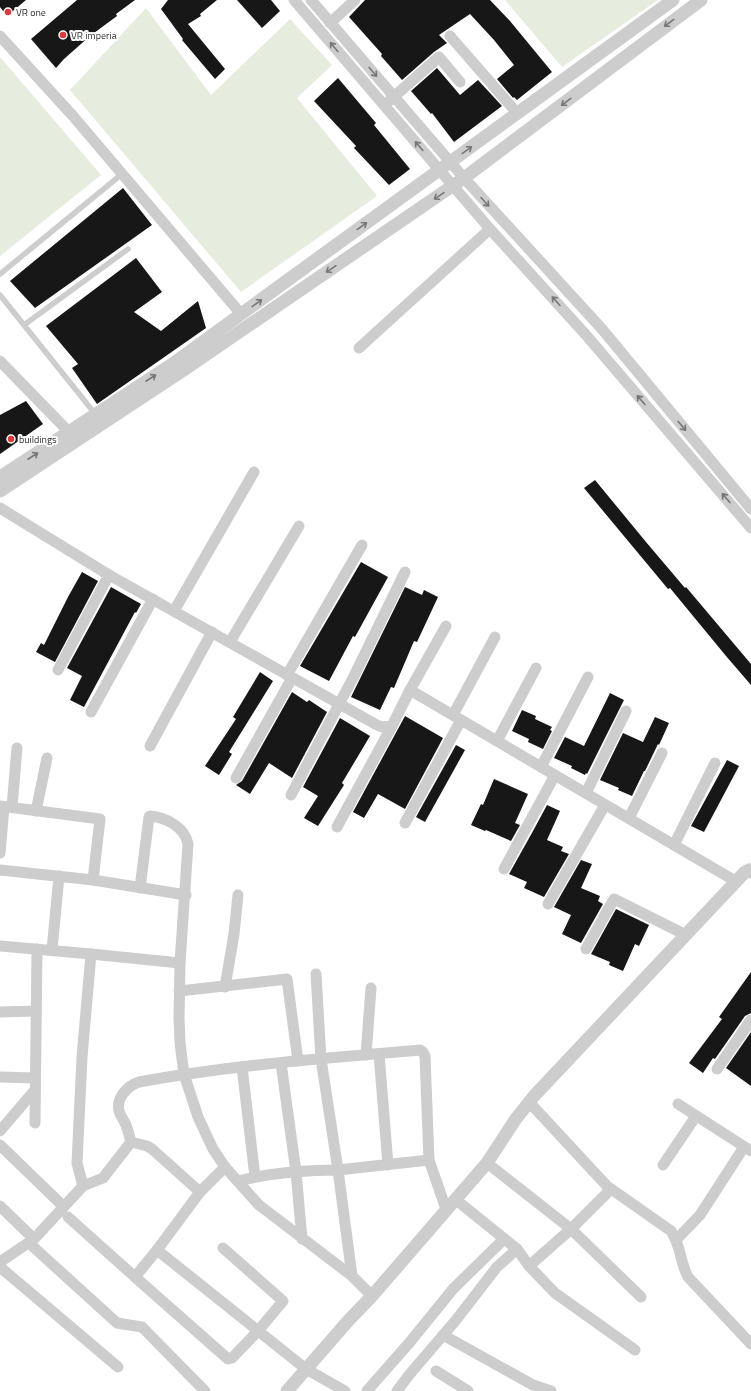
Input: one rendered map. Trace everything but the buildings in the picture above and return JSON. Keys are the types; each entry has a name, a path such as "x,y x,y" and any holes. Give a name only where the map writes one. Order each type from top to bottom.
{"street":[{"path":"294,0 439,170 459,182 598,324 751,509"},
{"path":"330,23 355,0"},
{"path":"0,477 96,415 140,392 171,365 673,0"},
{"path":"0,491 140,392 459,182 701,0"},
{"path":"307,16 314,4 450,162 459,182 490,229 586,335 751,528"},
{"path":"0,36 73,116 241,314"},
{"path":"450,36 517,113"},
{"path":"384,105 439,58 460,82"},
{"path":"359,348 490,229"},
{"path":"586,335 598,324"},
{"path":"607,360 619,349"},
{"path":"0,361 69,432"},
{"path":"174,611 254,472"},
{"path":"0,508 109,575 339,704 377,725 382,727 392,726"},
{"path":"230,642 299,526"},
{"path":"236,778 289,676 362,545"},
{"path":"291,795 353,678 405,572"},
{"path":"58,670 109,575"},
{"path":"90,712 153,600"},
{"path":"337,827 446,626"},
{"path":"150,746 212,632"},
{"path":"405,823 495,637"},
{"path":"497,741 536,668"},
{"path":"541,767 588,677"},
{"path":"410,690 737,882"},
{"path":"586,793 626,711"},
{"path":"0,853 5,807 17,748"},
{"path":"629,818 662,753"},
{"path":"36,811 48,758"},
{"path":"674,845 714,763"},
{"path":"504,869 555,775"},
{"path":"548,904 605,805"},
{"path":"5,807 100,819 93,880"},
{"path":"140,888 148,817 162,817 177,827 187,839 188,844 186,895 180,963 179,1018 180,1043 184,1074 198,1117 214,1150 225,1167 259,1205 352,1276 372,1296"},
{"path":"0,870 93,880 186,895"},
{"path":"287,1391 348,1321 372,1296 487,1163 535,1095 745,872 750,870"},
{"path":"52,950 59,876"},
{"path":"225,987 234,934 238,895"},
{"path":"586,948 614,899 686,936"},
{"path":"0,946 180,963"},
{"path":"35,1123 38,949"},
{"path":"83,1186 77,1163 82,1057 91,954"},
{"path":"316,974 321,1059 352,1276"},
{"path":"180,992 287,979 298,1061"},
{"path":"366,1055 371,988"},
{"path":"0,1012 36,1011"},
{"path":"717,1069 751,1020"},
{"path":"131,1142 126,1124 119,1112 118,1104 120,1097 134,1084 184,1074 242,1067 420,1050 425,1056 429,1160 446,1209"},
{"path":"379,1054 388,1165"},
{"path":"281,1063 296,1172 302,1239"},
{"path":"242,1067 255,1177"},
{"path":"0,1077 35,1078"},
{"path":"0,1131 35,1090"},
{"path":"535,1095 611,1189 668,1227 676,1240 683,1266 688,1277 751,1344"},
{"path":"676,1240 700,1215 748,1149 678,1104"},
{"path":"663,1165 696,1116"},
{"path":"0,1262 31,1241 65,1212 83,1186 103,1178 131,1142"},
{"path":"131,1142 147,1146 152,1149 200,1192"},
{"path":"0,1145 65,1212 135,1277 228,1359 232,1358 258,1331 283,1301 223,1248"},
{"path":"238,1181 255,1177 296,1172 338,1170 429,1160"},
{"path":"487,1163 571,1229 641,1297"},
{"path":"135,1277 200,1192 225,1167"},
{"path":"529,1266 571,1229 611,1189"},
{"path":"455,1199 517,1249 529,1266 555,1293 635,1350"},
{"path":"0,1206 31,1241 117,1323 142,1327 204,1391"},
{"path":"368,1391 453,1289 504,1239"},
{"path":"397,1391 497,1267 517,1249"},
{"path":"157,1250 306,1369 325,1386 344,1391"},
{"path":"0,1267 118,1367"},
{"path":"443,1335 533,1385 551,1391"},
{"path":"436,1371 468,1391"}],"lane":[{"path":"0,274 122,174"},
{"path":"24,325 128,249"},
{"path":"0,295 96,415"}],"shaded area":[{"path":"505,0 658,0 562,67"},
{"path":"146,8 211,95 290,19 332,65 297,98 377,196 241,292 70,90"},
{"path":"0,57 101,175 0,256"}],"place":[{"name":"VR one","path":"8,12"},
{"name":"VR imperia","path":"63,35"},
{"name":"buildings","path":"11,439"}]}
